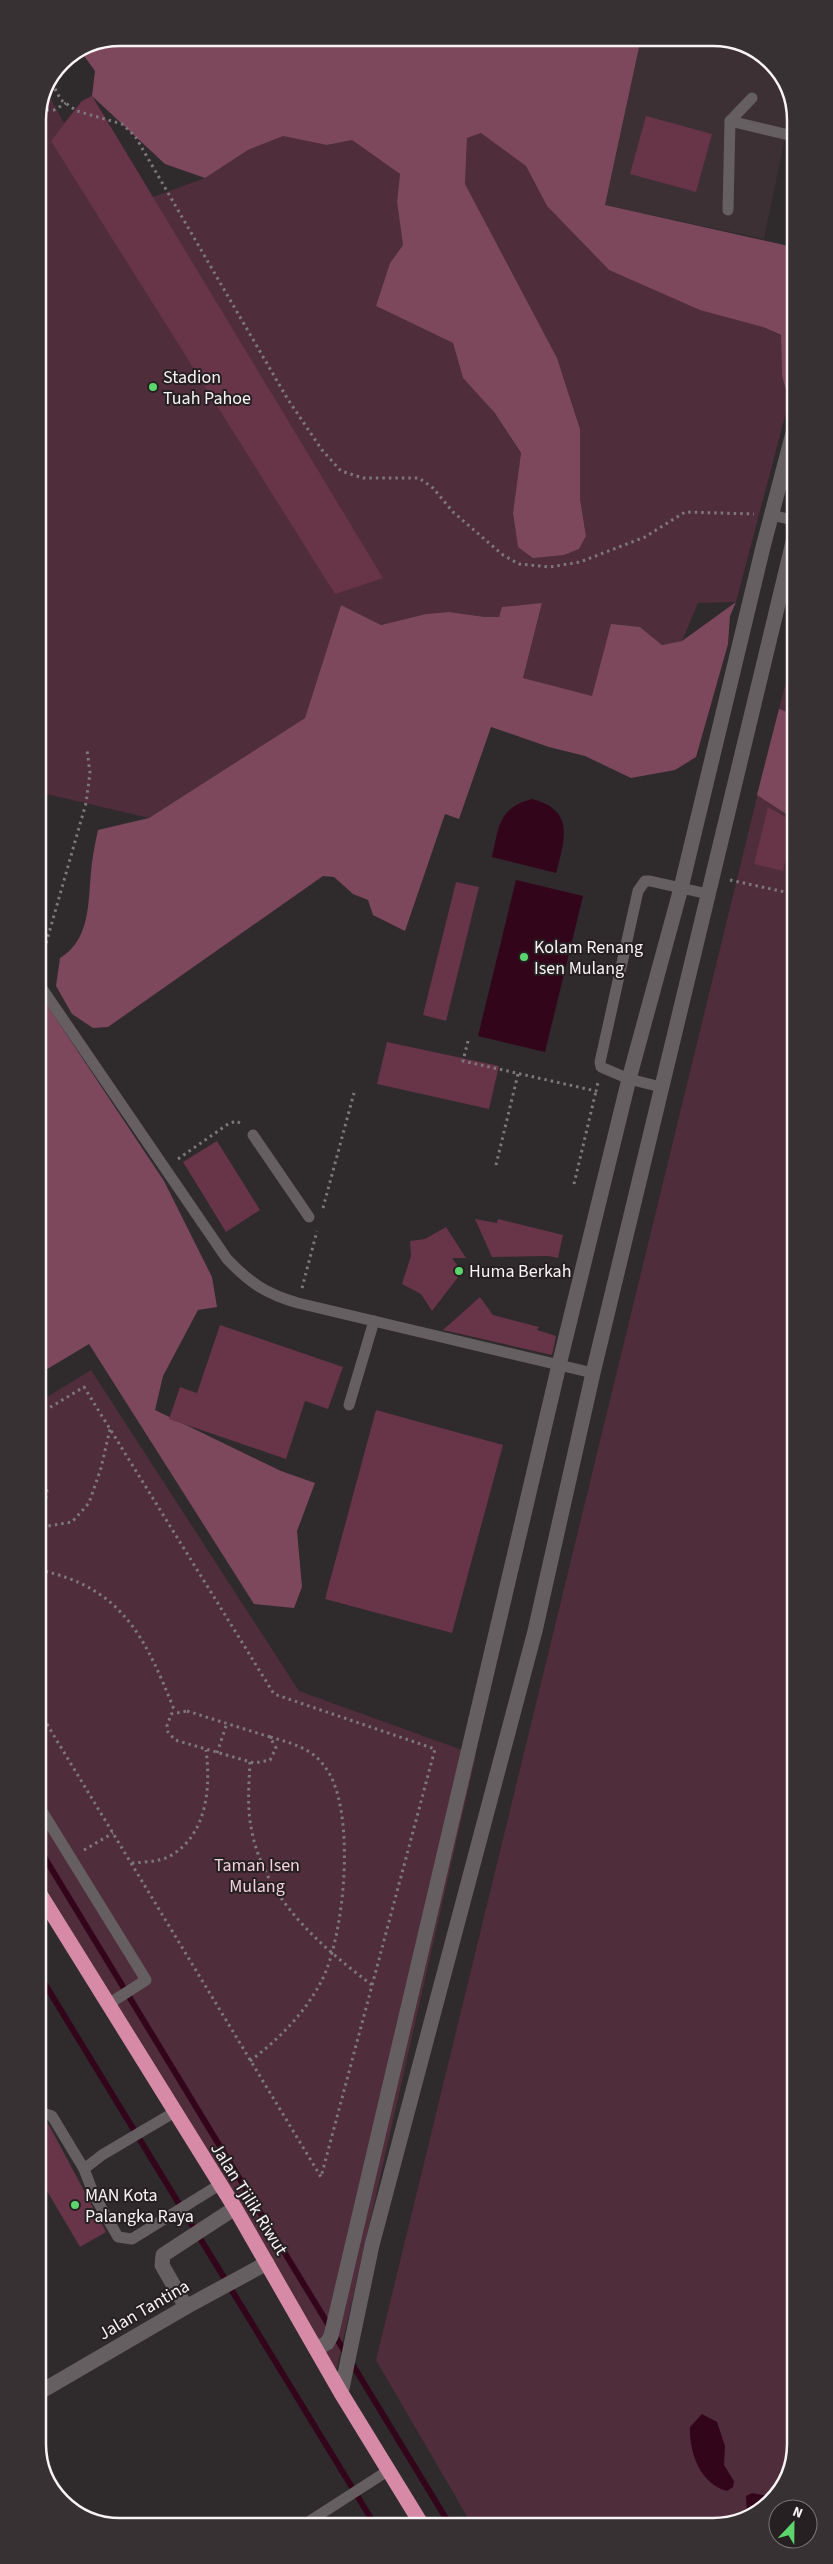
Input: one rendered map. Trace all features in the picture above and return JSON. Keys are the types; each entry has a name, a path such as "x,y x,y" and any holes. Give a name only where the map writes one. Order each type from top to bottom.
{"highway":[{"name":"Jalan Tjilik Riwut","path":"46,1904 173,2113 234,2208 341,2393 418,2518"}],"street":[{"path":"316,2350 326,2343 331,2336 559,1365 629,1079 680,888 787,455"},
{"path":"341,2393 372,2245 533,1641 593,1373 787,567"},
{"path":"186,2307 162,2265 163,2255 234,2208"},
{"name":"Jalan Tantina","path":"46,2389 186,2307 267,2263"}],"lane":[{"path":"728,210 730,121 752,98"},
{"path":"730,121 787,135"},
{"path":"771,515 787,519"},
{"path":"661,1087 629,1079 601,1067 600,1059 639,887 645,882 650,881 708,894"},
{"path":"46,994 234,1266 247,1279 272,1295 298,1303 593,1373"},
{"path":"253,1135 309,1217"},
{"path":"349,1405 374,1320"},
{"path":"46,1818 146,1980 107,2004"},
{"path":"84,2170 102,2155 173,2113"},
{"path":"46,2114 52,2116 84,2170 94,2195 121,2239 132,2239 220,2185"},
{"path":"314,2518 389,2470"}],"path":[{"path":"54,88 61,100 76,110 122,124 135,136 286,398 322,450 341,472 363,478 419,478 433,488 453,512 503,555 519,564 542,567 580,562 609,551 645,536 685,512 771,515"},
{"path":"47,110 54,110 66,103"},
{"path":"46,946 86,803 90,773 87,750"},
{"path":"712,876 787,892"},
{"path":"468,1041 463,1061 596,1091"},
{"path":"574,1184 601,1067"},
{"path":"496,1165 518,1074"},
{"path":"322,1211 354,1093"},
{"path":"165,1168 228,1124 236,1121 244,1124 253,1135"},
{"path":"298,1303 318,1229"},
{"path":"46,1410 84,1387 274,1694 435,1749 321,2177 46,1723"},
{"path":"46,1526 72,1522 89,1503 110,1428"},
{"path":"46,1571 60,1574 90,1586 124,1614 153,1657 175,1712"},
{"path":"250,2060 292,2025 322,1981 336,1938 344,1883 339,1792 326,1767 311,1752 294,1744 186,1711 171,1714 167,1726 170,1736 175,1740 250,1762 263,1763 270,1760 276,1748 270,1737"},
{"path":"217,1752 227,1723"},
{"path":"131,1863 152,1862 169,1857 186,1844 197,1828 206,1801 210,1776 206,1750"},
{"path":"250,1762 248,1800 251,1828 259,1857 272,1883 294,1915 330,1954 372,1985"},
{"path":"71,1858 113,1833"}],"shaded area":[{"path":"120,46 639,46 605,205 787,246 787,394 782,376 781,335 763,327 700,310 609,270 547,206 526,166 481,133 467,138 465,184 557,358 580,429 580,499 586,536 579,549 564,555 533,558 518,547 513,513 521,453 494,412 463,378 453,343 376,306 390,263 403,245 397,202 400,174 352,140 327,145 283,136 248,150 205,178 165,164 92,96 95,71 84,56 106,48"},
{"path":"639,46 718,46 750,56 768,71 781,92 786,111 787,128 764,239 605,205"},
{"path":"736,602 730,616 728,644 696,757 675,770 631,778 585,756 549,747 491,727 459,819 445,814 405,931 373,915 368,900 353,894 334,877 323,876 108,1027 93,1028 72,1014 56,986 60,958 77,941 86,920 92,862 98,830 149,818 305,718 341,605 381,625 426,614 449,612 499,617 502,607 542,603 523,678 592,696 611,624 640,627 662,645 682,641"},
{"path":"779,709 787,712 787,814 757,795"},
{"path":"532,799 546,804 555,810 561,818 564,827 564,838 556,873 492,857 499,828 506,813 521,803"},
{"path":"516,880 583,896 545,1052 478,1036"},
{"path":"46,1004 164,1181 212,1277 217,1307 198,1310 163,1376 155,1410 281,1471 315,1483 297,1531 302,1587 294,1608 254,1604 89,1344 46,1370"},
{"path":"702,2414 717,2422 725,2446 724,2465 734,2481 733,2487 727,2491 710,2482 698,2466 694,2456 690,2427"},
{"path":"752,2493 765,2495 754,2505 747,2509 746,2496"}],"green space":[{"path":"92,96 153,197 205,178 248,150 283,135 327,145 352,140 400,174 397,202 403,245 390,263 376,306 453,343 463,378 489,405 521,454 513,513 518,547 564,555 579,549 586,536 580,499 580,429 557,358 465,184 467,138 481,133 503,146 526,166 547,206 609,270 763,327 781,336 782,376 787,394 787,409 736,602 698,603 682,641 662,645 640,627 592,697 523,678 542,604 499,617 449,612 426,614 381,625 341,605 305,718 149,818 46,794 46,120 50,98 64,123 82,101"},
{"path":"787,678 787,2444 783,2468 771,2489 762,2499 745,2510 722,2517 468,2518 376,2360"},
{"name":"Taman Isen Mulang","path":"91,1370 299,1691 476,1755 336,2371 46,1888 46,1398"}],"building":[{"path":"92,96 383,578 335,594 51,141 82,101"},
{"path":"646,116 712,134 696,192 630,174"},
{"path":"768,807 787,818 787,853 783,871 754,864"},
{"path":"456,882 479,887 446,1021 423,1015"},
{"path":"387,1042 499,1066 489,1109 377,1084"},
{"path":"217,1141 260,1210 226,1232 183,1162"},
{"path":"475,1219 497,1223 498,1219 563,1235 558,1258 548,1256 492,1257"},
{"path":"446,1227 466,1258 452,1258 462,1272 432,1311 421,1294 402,1284 411,1256 410,1241 425,1239"},
{"path":"480,1297 493,1315 539,1327 537,1330 556,1336 552,1355 443,1330"},
{"path":"220,1325 343,1367 328,1409 305,1401 286,1459 169,1419 180,1387 197,1393"},
{"path":"376,1410 503,1445 452,1633 325,1599"},
{"name":"MAN Kota Palangka Raya","path":"46,2122 106,2232 80,2247 46,2189"}],"waterway":[{"path":"46,1860 446,2518"},
{"path":"46,1986 371,2518"}],"place":[{"name":"Stadion Tuah Pahoe","path":"153,387"},
{"name":"Kolam Renang Isen Mulang","path":"524,957"},
{"name":"Huma Berkah","path":"459,1271"},
{"name":"MAN Kota Palangka Raya","path":"75,2205"}]}
